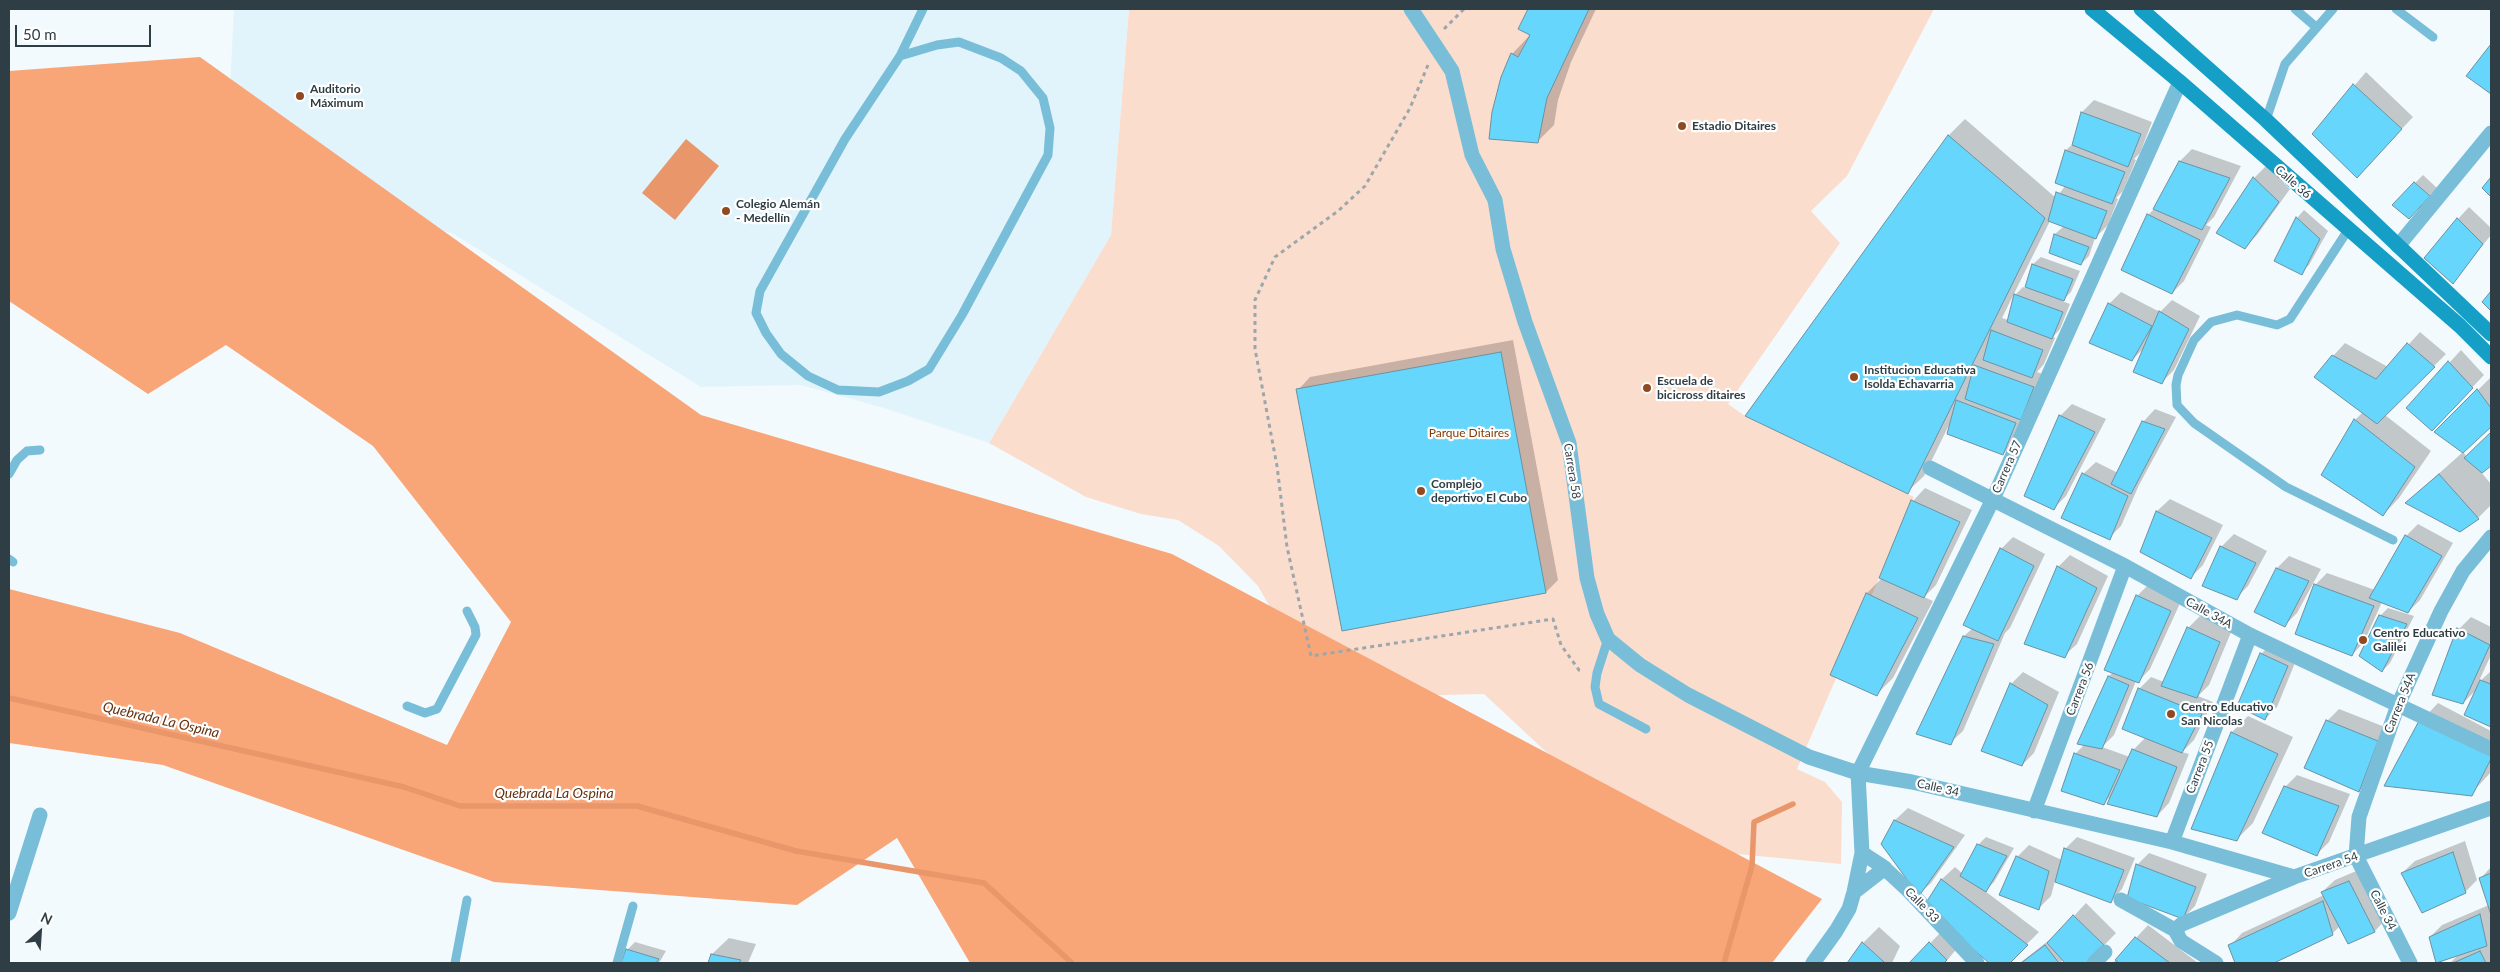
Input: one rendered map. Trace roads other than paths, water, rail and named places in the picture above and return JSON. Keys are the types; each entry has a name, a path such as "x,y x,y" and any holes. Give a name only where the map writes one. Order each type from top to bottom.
{"main road":[{"name":"Calle 36","path":"2092,9 2180,82 2460,326 2491,357"},
{"name":"Calle 36","path":"2141,9 2266,120 2491,334"}],"street":[{"name":"Carrera 58","path":"1411,9 1452,71 1472,156 1495,200 1503,249 1525,322 1569,443 1587,578 1597,614 1608,639"},
{"name":"Carrera 57","path":"1813,963 1849,909 1854,892 1862,854 1858,773 1993,499 2180,82"},
{"path":"2398,246 2491,133"},
{"name":"Calle 34A","path":"1930,468 2125,566 2250,635 2491,749"},
{"name":"Carrera 54A","path":"2356,856 2359,817 2398,705 2441,611 2463,571 2491,537"},
{"name":"Carrera 56","path":"2034,810 2125,566"},
{"name":"Carrera 55","path":"2172,842 2250,635"},
{"name":"Calle 34","path":"1608,639 1640,665 1688,695 1809,757 1858,773 1912,782 2172,842 2294,877"},
{"name":"Carrera 54","path":"2175,930 2182,924 2294,877 2491,808"},
{"path":"9,913 40,815"},
{"name":"Calle 33","path":"1862,854 1884,868 1908,890 1976,963"},
{"name":"Calle 34","path":"2356,856 2410,963"},
{"path":"1854,892 1884,868"},
{"path":"2121,900 2175,930 2181,941 2216,963"},
{"path":"2094,963 2105,952"}],"lane":[{"path":"900,56 937,45 959,42 993,54 1021,71 1043,98 1050,128 1048,155 962,315 929,369 908,381 879,392 838,390 808,376 781,354 766,333 756,313 760,291 845,139 900,56 923,9"},
{"path":"2295,9 2316,27"},
{"path":"2266,120 2285,64 2333,9"},
{"path":"2396,9 2434,37"},
{"path":"2348,230 2290,318 2277,325 2237,315 2210,322 2194,340 2178,375 2176,385 2177,405 2194,423 2286,487 2393,540"},
{"path":"9,474 17,460 27,451 40,450"},
{"path":"407,706 425,713 437,708 476,635 475,627 467,611"},
{"path":"1608,639 1597,673 1596,687 1600,704 1646,728"},
{"path":"455,963 467,900"},
{"path":"617,963 632,906"}],"waterway":[{"name":"Quebrada La Ospina","path":"9,698 404,787 460,806 637,806 796,851 984,883 1072,963"},
{"name":"Quebrada La Ospina","path":"1724,963 1752,866 1754,822 1793,804"}],"place":[{"name":"Auditorio Máximum","path":"300,96"},
{"name":"Estadio Ditaires","path":"1682,126"},
{"name":"Colegio Alemán - Medellín","path":"726,211"},
{"name":"Institucion Educativa Isolda Echavarria","path":"1854,377"},
{"name":"Escuela de bicicross ditaires","path":"1647,388"},
{"name":"Complejo deportivo El Cubo","path":"1421,491"},
{"name":"Centro Educativo Galilei","path":"2363,640"},
{"name":"Centro Educativo San Nicolas","path":"2171,714"}],"park label":[{"name":"Parque Ditaires","path":"1469,433"}]}
